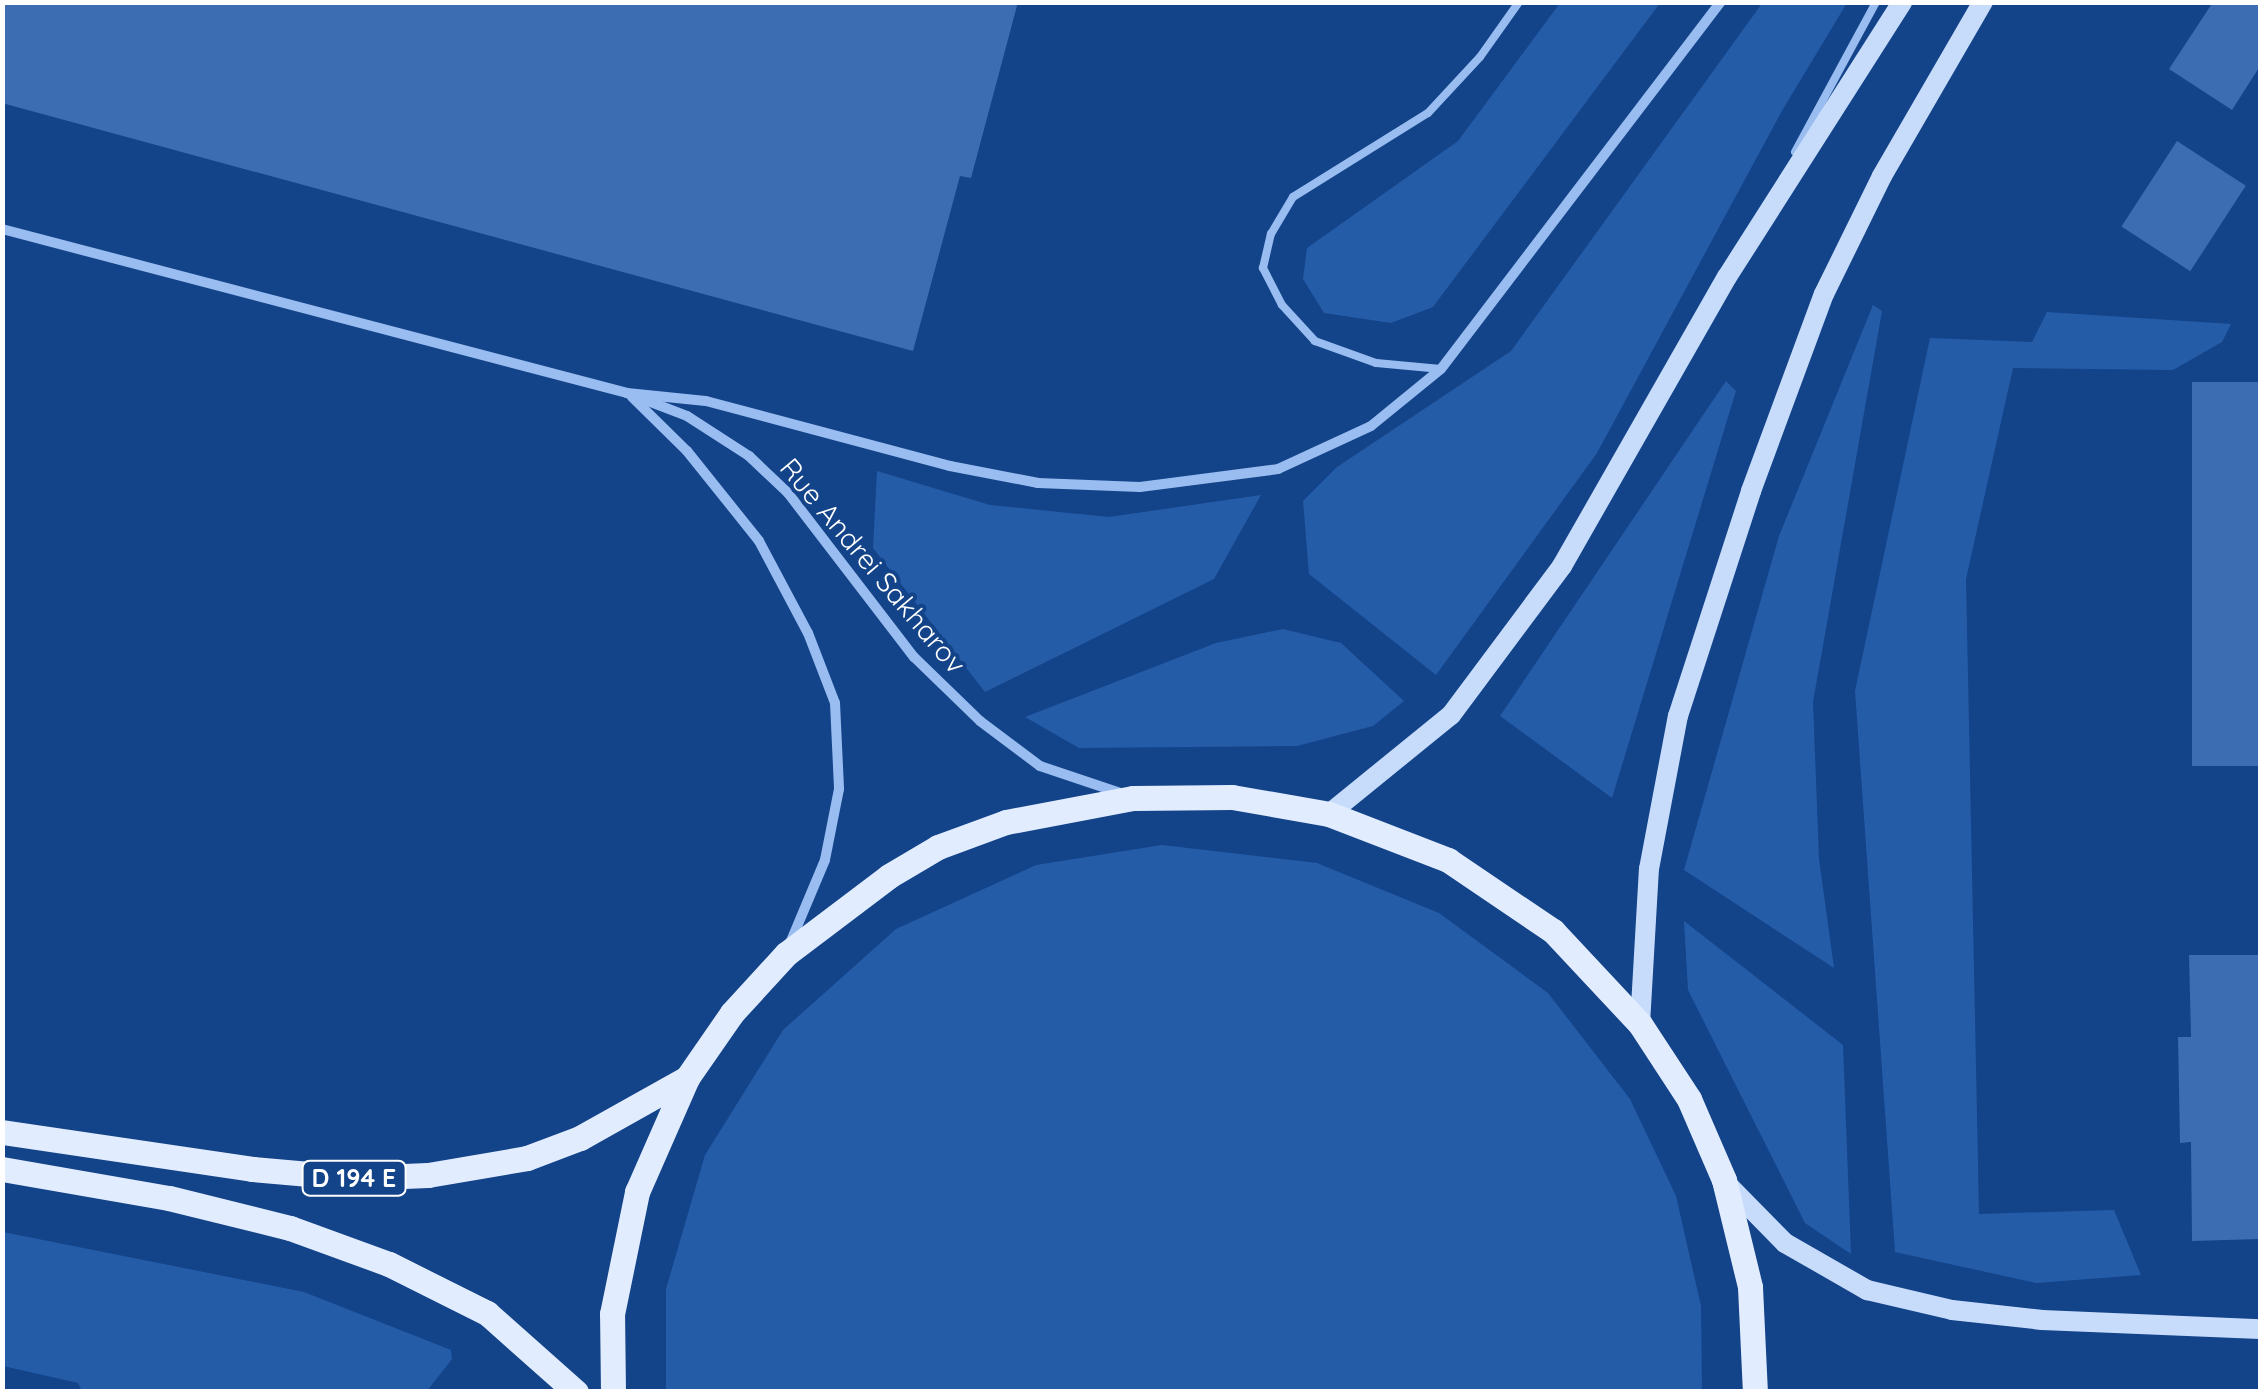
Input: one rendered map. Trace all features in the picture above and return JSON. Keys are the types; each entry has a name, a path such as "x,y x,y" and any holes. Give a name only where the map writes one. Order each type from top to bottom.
{"main road":[{"path":"1329,814 1451,715 1562,566 1728,278 1902,2"},
{"path":"1640,1024 1648,870 1678,716 1751,491 1817,312 1882,176 1984,2"},
{"path":"613,1392 612,1314 637,1192 687,1078 732,1013 786,954 888,876 938,847 1006,822 1133,798 1232,797 1329,814 1448,860 1538,920 1640,1024 1688,1098 1724,1180 1750,1287 1754,1392"},
{"name":"D 194 E","path":"2,1132 252,1169 355,1178 428,1175 527,1158 580,1138 687,1078"},
{"name":"D 194 E","path":"2,1169 168,1198 290,1228 390,1264 487,1313 576,1392"},
{"path":"1724,1180 1785,1243 1868,1290 1952,1310 2024,1318 2260,1328"}],"street":[{"path":"628,393 706,401 950,466 1038,483 1140,487 1278,469 1371,426 1442,369 1721,2"},
{"name":"Rue Andrei Sakharov","path":"2,229 628,393 687,416 748,456 788,493 914,657 980,721 1040,766 1133,798"},
{"name":"Rue Andrei Sakharov","path":"628,393 686,450 759,541 808,633 834,704 838,789 824,860 786,954"}],"lane":[{"path":"1442,369 1376,363 1315,340 1282,305 1264,268 1271,234 1292,197 1428,114 1480,56 1519,2"},
{"path":"1728,278 1876,2"}],"shaded area":[{"path":"1763,2 1847,3 1783,109 1597,453 1436,675 1309,574 1303,501 1337,467 1511,351"},
{"path":"1560,3 1660,3 1433,307 1391,323 1324,313 1303,279 1307,248 1458,141"},
{"path":"1873,305 1882,311 1813,702 1819,859 1834,968 1684,870 1779,536"},
{"path":"2047,312 2231,324 2222,342 2173,370 2013,368 1966,579 1979,1214 2114,1210 2141,1275 2036,1283 1895,1252 1855,691 1930,338 2032,342"},
{"path":"1726,381 1736,391 1612,798 1500,716"},
{"path":"877,471 990,505 1109,517 1261,495 1214,579 985,692 873,548"},
{"path":"1283,629 1341,643 1404,701 1373,726 1297,746 1079,748 1025,717 1216,643"},
{"path":"1162,845 1317,863 1439,913 1548,993 1630,1099 1676,1196 1701,1306 1702,1391 666,1391 666,1289 705,1155 783,1030 896,929 1036,865"},
{"path":"1684,921 1843,1045 1851,1254 1805,1223 1688,990"},
{"path":"3,1232 304,1292 451,1350 452,1359 427,1391 82,1391 78,1383 3,1366"}],"building":[{"path":"2,2 1018,2 971,178 960,176 913,351 2,103"},
{"path":"2213,2 2260,2 2260,66 2232,110 2169,69"},
{"path":"2177,141 2246,186 2190,271 2121,227"},
{"path":"2192,382 2260,382 2260,766 2192,766"},
{"path":"2189,955 2260,955 2260,1239 2192,1241 2191,1142 2180,1143 2178,1037 2191,1037"}]}
